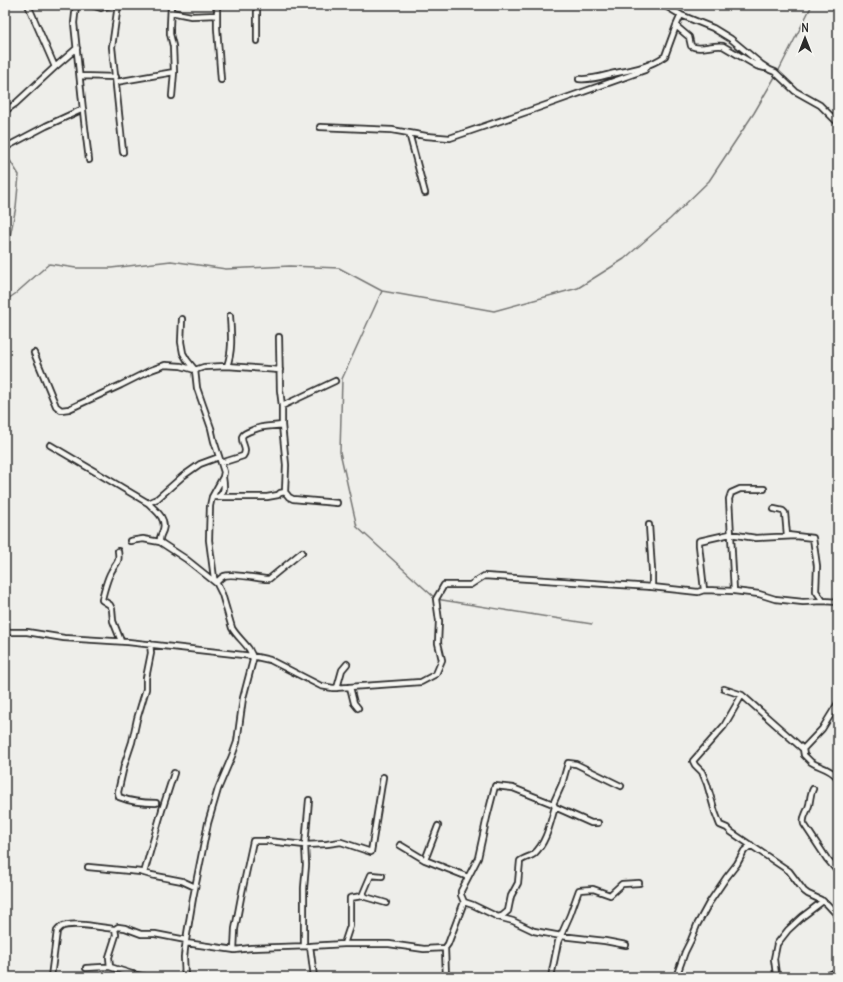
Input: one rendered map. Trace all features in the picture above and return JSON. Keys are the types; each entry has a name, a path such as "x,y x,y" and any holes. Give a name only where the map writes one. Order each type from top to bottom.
{"street":[{"path":"28,5 55,67"},
{"path":"76,5 74,23 89,160"},
{"path":"92,5 101,8 112,5"},
{"path":"118,5 112,47 123,152"},
{"path":"171,5 170,26 173,46 174,72 172,96"},
{"path":"217,5 221,80"},
{"path":"256,5 257,40"},
{"path":"664,5 681,15 707,25 730,39 784,79 795,91 820,105 838,123"},
{"path":"171,12 191,16 217,15"},
{"path":"579,79 593,79 642,68 665,56 681,15"},
{"path":"676,26 688,37 691,46 694,48 718,45 723,46 757,66 772,71"},
{"path":"5,111 15,104 77,48"},
{"path":"320,127 392,130 450,138 645,70 648,65"},
{"path":"80,76 116,79 174,72"},
{"path":"8,146 83,109"},
{"path":"409,133 424,193"},
{"path":"227,366 230,360 231,350 230,316"},
{"path":"182,319 181,342 184,353 187,360 195,370 197,388 224,472 210,506 209,540 213,575 222,594 232,628 250,650 252,656 252,666 243,698 237,742 220,784 208,823 186,941 184,977"},
{"path":"279,336 280,390 286,465 285,492 293,499 337,502"},
{"path":"34,353 56,406 61,410 69,409 151,370 165,366 181,366 195,370 204,367 227,366 280,370"},
{"path":"282,406 335,381"},
{"path":"221,463 245,455 242,438 247,432 262,427 282,425"},
{"path":"50,445 148,503 162,517 164,529 160,542"},
{"path":"148,503 157,499 183,476 200,464 219,457"},
{"path":"734,591 729,499 731,493 740,489 764,489"},
{"path":"214,497 267,497 285,492"},
{"path":"774,509 785,513 787,535 813,538 817,566 816,591 823,601"},
{"path":"649,525 652,587"},
{"path":"704,590 698,545 699,541 730,534 756,538 796,536"},
{"path":"130,541 143,539 160,542 186,559 216,583"},
{"path":"118,551 118,561 109,576 102,600 110,605 112,609 113,621 122,641"},
{"path":"216,583 221,578 232,575 269,579 302,552"},
{"path":"5,632 27,632 64,638 122,641 252,656 270,660 321,686 337,688 421,682 436,674 442,660 438,643 439,621 436,599 444,585 470,585 484,576 652,587 698,592 704,590 734,591 759,594 775,599 803,602 838,602"},
{"path":"150,644 151,653 146,678 146,689 118,792 119,797 125,799 145,803 156,803"},
{"path":"337,688 342,670 347,664"},
{"path":"349,687 354,703 358,708"},
{"path":"724,689 742,696 803,749 804,755 811,762 824,767 834,773 837,777"},
{"path":"742,696 724,726 693,761 702,772 707,784 714,812 720,825 727,828 789,871 804,891 823,901 838,916"},
{"path":"803,749 822,729 838,703"},
{"path":"498,916 506,914 508,911 511,896 518,883 520,861 533,855 544,841 568,763 576,764 620,786"},
{"path":"144,873 174,773"},
{"path":"234,950 242,892 253,841 305,845 341,842 371,852 383,777"},
{"path":"446,977 445,948 448,944 464,902 461,891 478,858 495,786 513,788 592,823 598,823"},
{"path":"813,789 810,794 809,808 803,818 804,824 827,859 838,872"},
{"path":"304,946 305,845 309,800"},
{"path":"425,860 438,826"},
{"path":"676,977 697,925 709,903 737,864 744,851 751,845"},
{"path":"400,846 425,860 468,877"},
{"path":"88,867 144,873 182,881 195,887"},
{"path":"362,896 371,875 382,876"},
{"path":"551,977 558,942 579,890 593,889 610,895 622,884 639,883"},
{"path":"344,944 350,926 350,898 362,896 386,903"},
{"path":"778,977 776,974 774,960 777,944 788,930 823,901"},
{"path":"464,902 516,922 534,931 626,944"},
{"path":"51,977 57,931 61,927 81,924 115,929 118,927 125,928 141,934 155,934 234,950 344,944 389,944 424,948 445,948"},
{"path":"110,967 109,957 116,935 115,929"},
{"path":"310,946 314,977"},
{"path":"86,968 103,966 110,967 144,977"},
{"path":"825,977 838,971"}],"waterway":[{"path":"5,301 49,264 76,268 111,268 171,261 226,269 290,266 339,268 382,291 494,311 578,288 624,259 670,219 709,181 754,113 779,70 812,5"},
{"path":"5,155 19,175 16,207 8,246 5,250"},
{"path":"382,291 342,379 340,452 357,527 436,599 592,624"}]}
